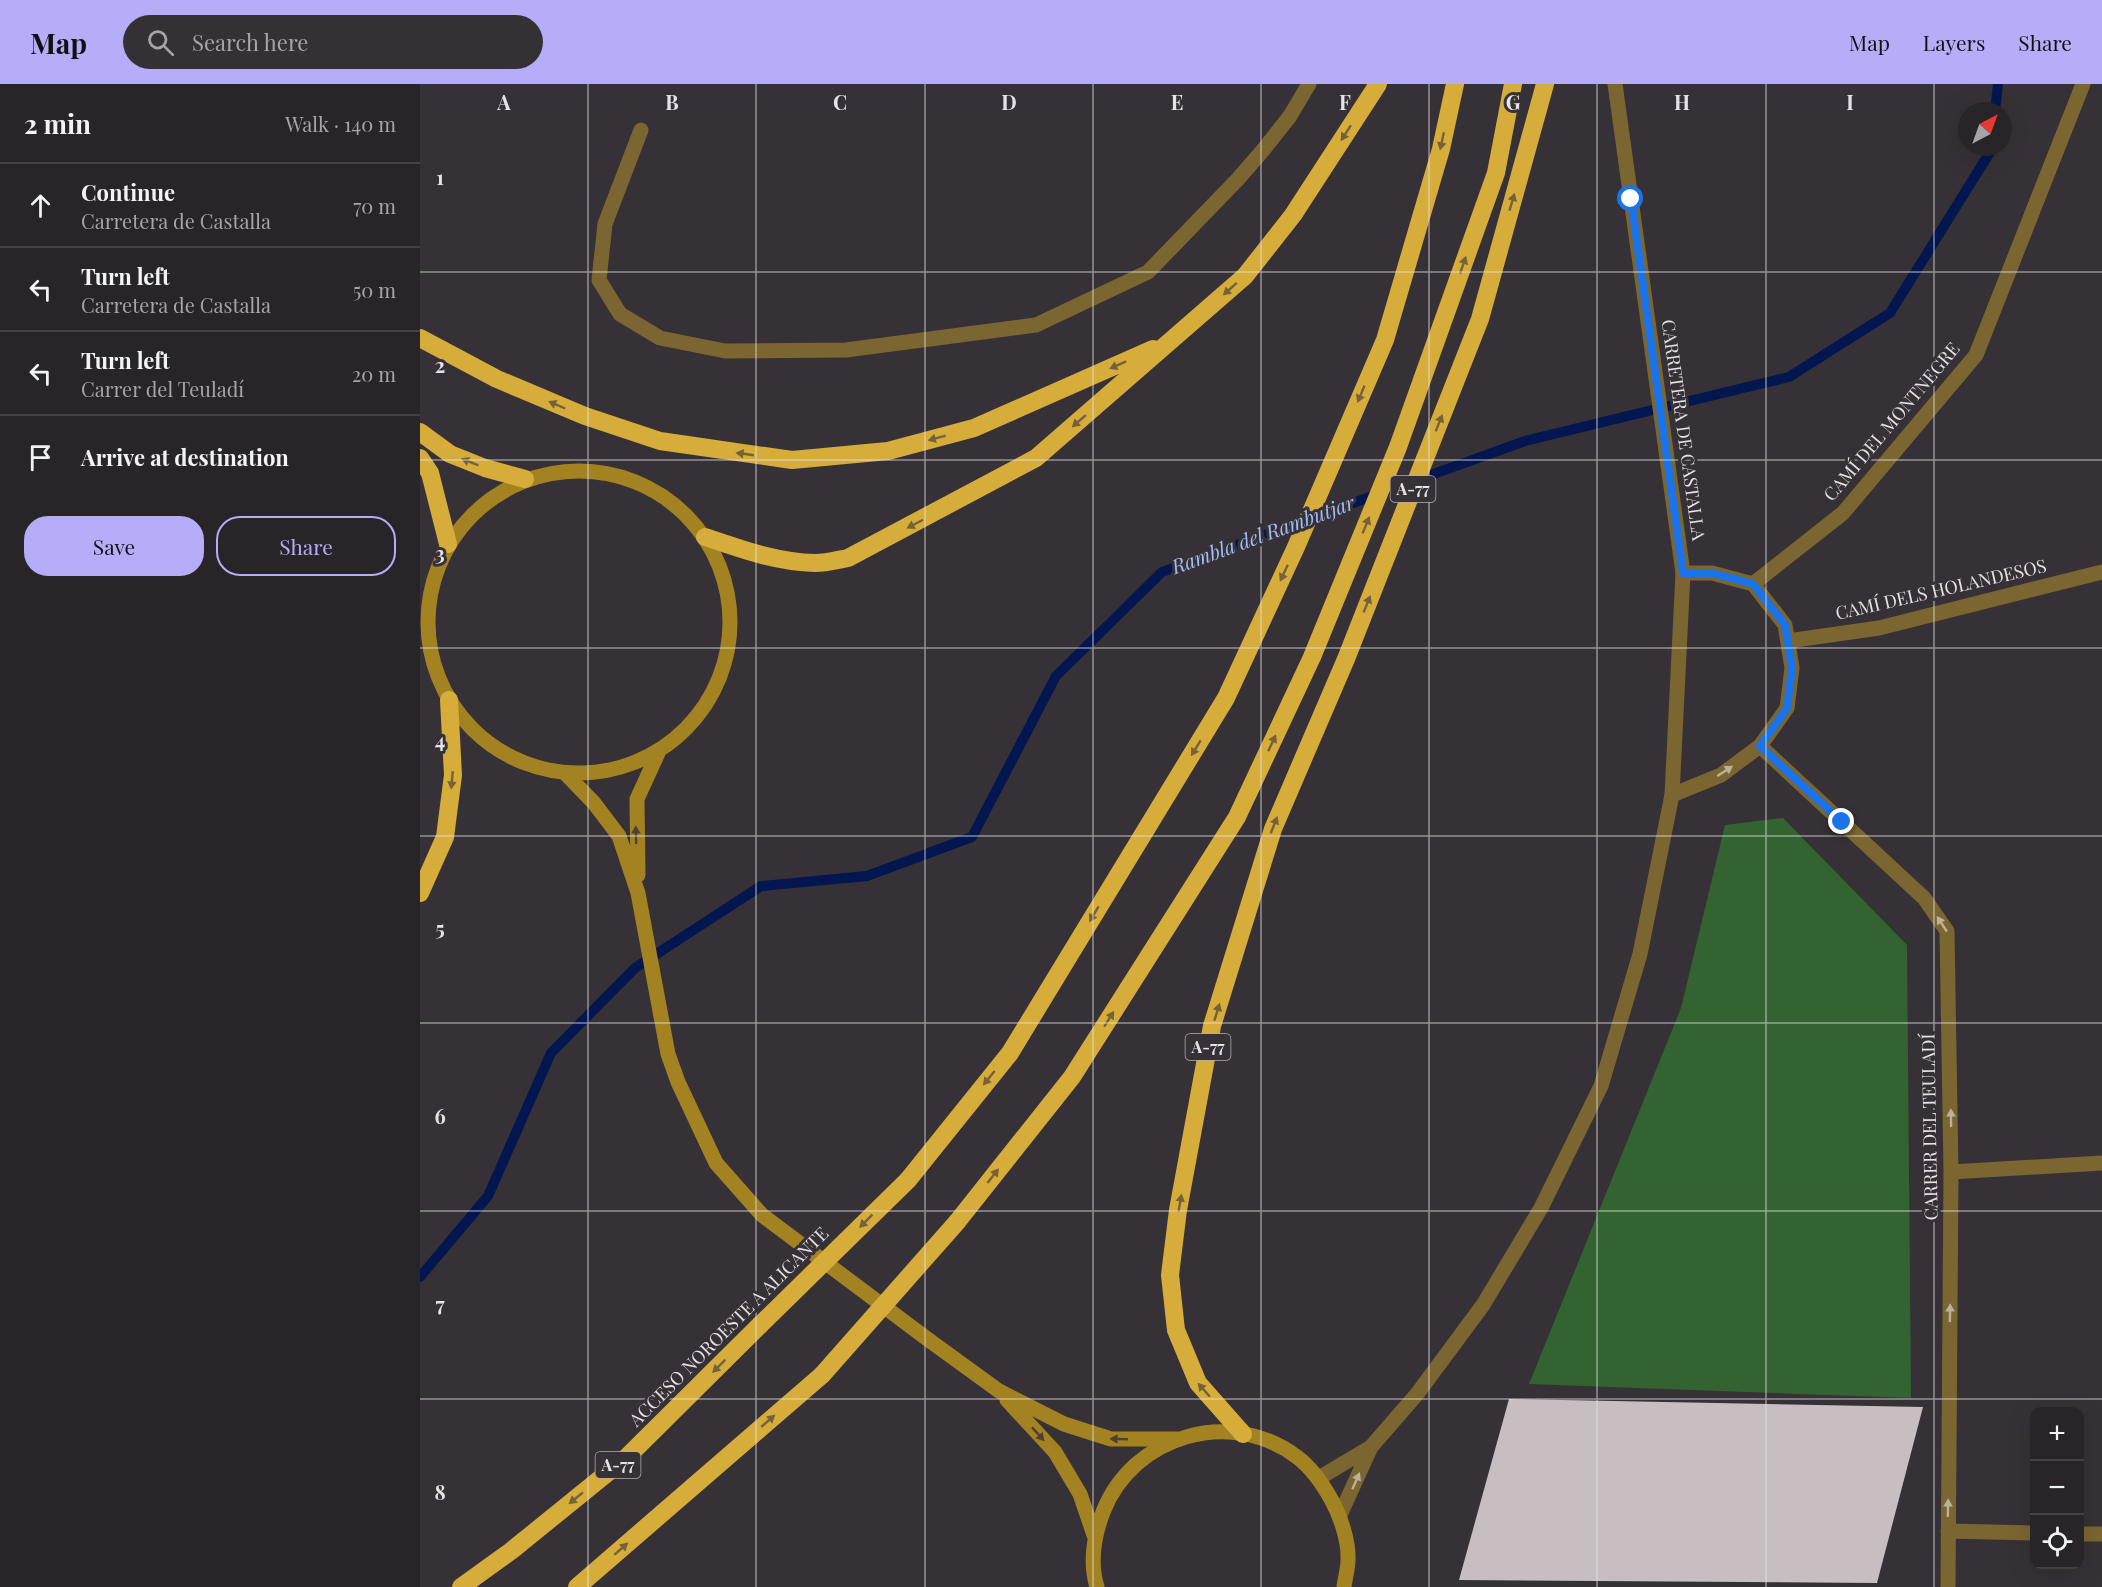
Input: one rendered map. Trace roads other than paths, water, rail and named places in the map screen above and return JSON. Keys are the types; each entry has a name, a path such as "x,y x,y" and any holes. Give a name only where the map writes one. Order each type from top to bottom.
{"highway":[{"path":"705,537 758,555 784,560 817,563 848,558 1036,458 1245,276 1293,215 1378,84"},
{"name":"ACCESO NOROESTE A ALICANTE","path":"461,1587 511,1551 627,1457 908,1180 1010,1053 1226,698 1296,547 1385,340 1441,149 1455,84"},
{"name":"A-77","path":"577,1587 822,1375 957,1222 1072,1077 1237,818 1312,657 1398,447 1496,173 1513,84"},
{"name":"A-77","path":"1243,1434 1198,1383 1176,1330 1170,1275 1178,1210 1212,1026 1273,829 1346,659 1480,319 1545,84"},
{"path":"420,338 497,379 585,417 660,441 792,460 888,451 974,428 1171,341"},
{"path":"420,432 450,454 484,468 525,479"},
{"path":"420,458 430,473 448,544"},
{"path":"420,893 445,837 453,775 449,700"}],"main road":[{"path":"564,470 605,472 644,484 678,506 705,537 723,573 731,614 728,654 714,692 690,725 659,752 613,770 565,773 519,761 509,755 480,736 449,700 433,663 427,622 432,582 448,544 481,505 525,479 564,470"},
{"path":"638,893 637,799 659,752"},
{"path":"565,773 594,803 619,836 638,893 668,1054 678,1082 716,1163 762,1215 999,1391 1064,1424 1111,1439 1177,1438 1210,1432 1243,1434 1271,1442 1297,1457 1318,1478 1340,1515 1349,1559 1344,1587"},
{"path":"999,1391 1054,1452 1080,1494 1094,1534"},
{"path":"1097,1587 1093,1575 1094,1534 1110,1494 1139,1460 1177,1438"}],"street":[{"path":"641,130 605,224 599,280 620,314 660,338 725,351 846,350 1036,325 1148,272 1258,157 1290,116 1309,84"},
{"name":"CARRETERA DE CASTALLA","path":"1371,1447 1417,1394 1483,1305 1541,1208 1601,1086 1640,954 1672,795 1683,573 1615,84"},
{"name":"CAMÍ DEL MONTNEGRE","path":"1753,584 1843,513 1976,355 2082,84"},
{"name":"CAMÍ DELS HOLANDESOS","path":"1788,641 1879,628 2102,572"},
{"path":"1672,795 1721,775 1760,746 1787,708 1792,668 1785,625 1753,584 1712,573 1683,573"},
{"name":"CARRER DEL TEULADÍ","path":"1760,746 1924,898 1947,931 1951,1172 1948,1587"},
{"path":"1951,1172 2102,1163"},
{"path":"1318,1478 1371,1447"},
{"path":"1340,1515 1371,1447"},
{"path":"1948,1531 2030,1533"},
{"path":"2084,1534 2102,1534"}],"waterway":[{"name":"Rambla del Rambutjar","path":"1996,102 1998,84"},
{"name":"Rambla del Rambutjar","path":"420,1277 488,1196 551,1053 635,968 761,886 867,876 972,837 1056,676 1162,572 1525,441 1789,377 1890,313 1988,156"}]}
